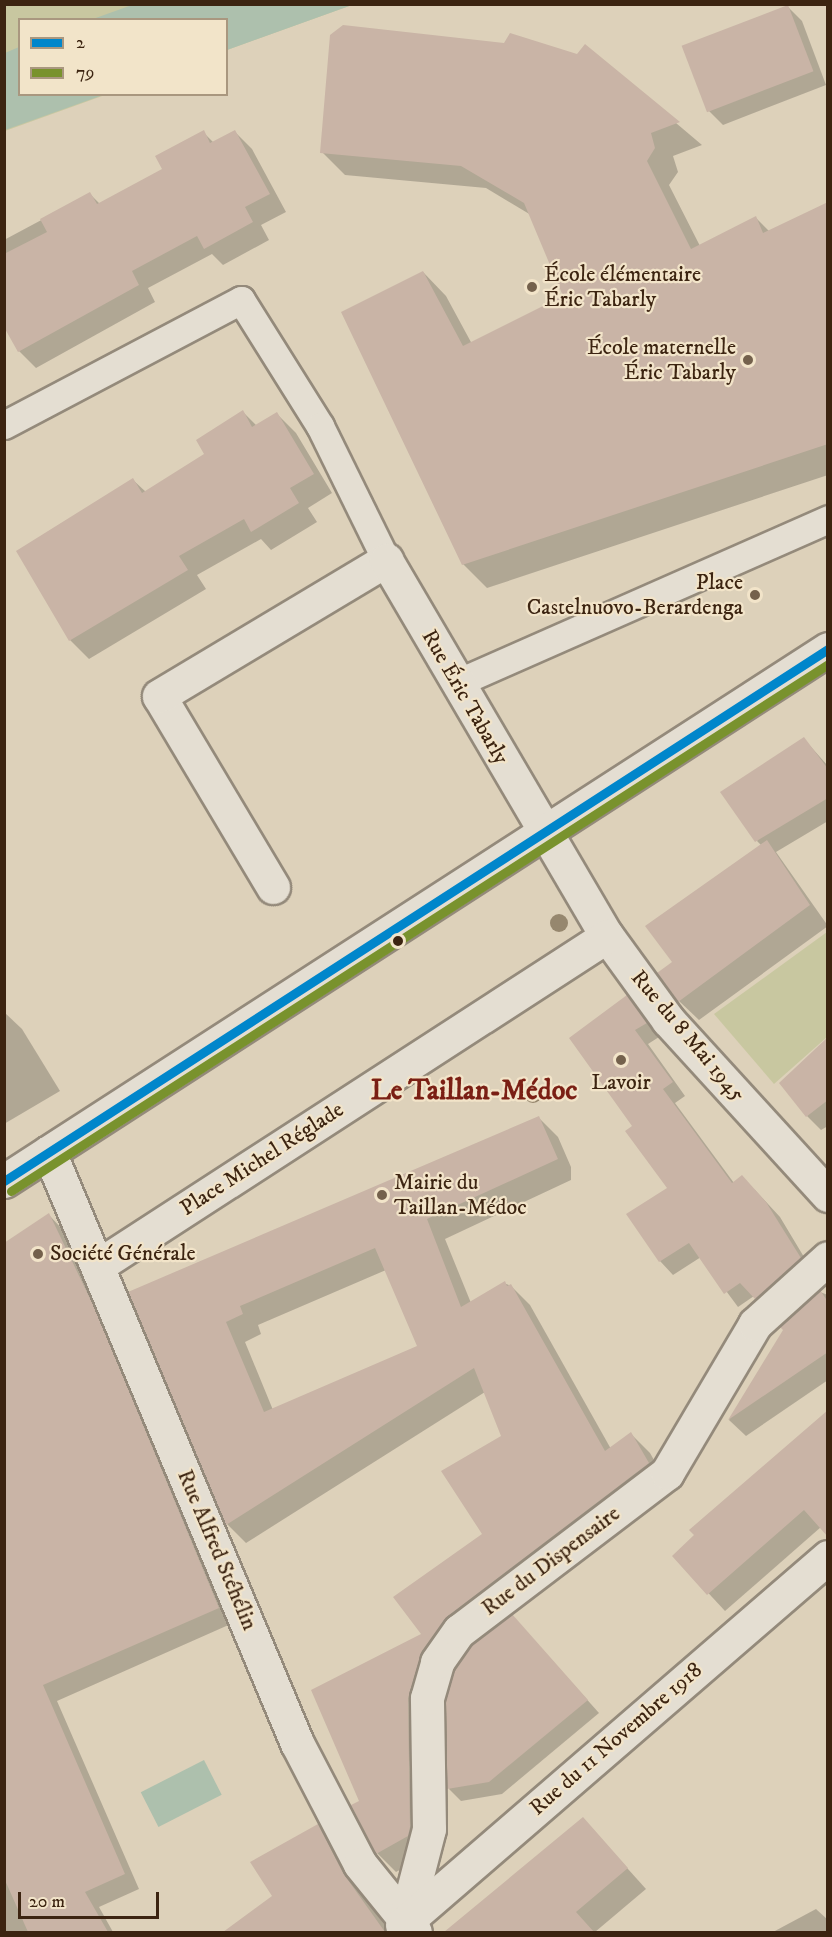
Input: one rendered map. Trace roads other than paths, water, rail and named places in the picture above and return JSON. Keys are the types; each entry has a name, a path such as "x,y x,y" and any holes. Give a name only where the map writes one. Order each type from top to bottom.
{"street":[{"name":"Rue Éric Tabarly","path":"386,560 544,835"},
{"path":"273,888 159,696 386,560"},
{"path":"4,1181 544,835 828,649"},
{"name":"Rue du 8 Mai 1945","path":"544,835 607,936 668,1020 828,1195"},
{"name":"Place Michel Réglade","path":"99,1265 607,936"},
{"name":"Rue Alfred Stéhélin","path":"49,1152 99,1265 297,1743 360,1864 406,1929"},
{"name":"Rue du Dispensaire","path":"406,1929 429,1829 427,1698 437,1662 459,1631 667,1473 755,1324 828,1258"},
{"name":"Rue du 11 Novembre 1918","path":"406,1929 828,1557"}],"lane":[{"path":"4,425 242,300 320,426 386,560"},
{"path":"457,683 828,519"}],"place":[{"name":"École élémentaire Éric Tabarly","path":"532,287"},
{"name":"École maternelle Éric Tabarly","path":"748,360"},
{"name":"Place Castelnuovo-Berardenga","path":"755,595"},
{"name":"Lavoir","path":"621,1060"},
{"name":"Mairie du Taillan-Médoc","path":"382,1195"},
{"name":"Société Générale","path":"38,1254"}],"district":[{"name":"Le Taillan-Médoc","path":"474,1091"}]}
